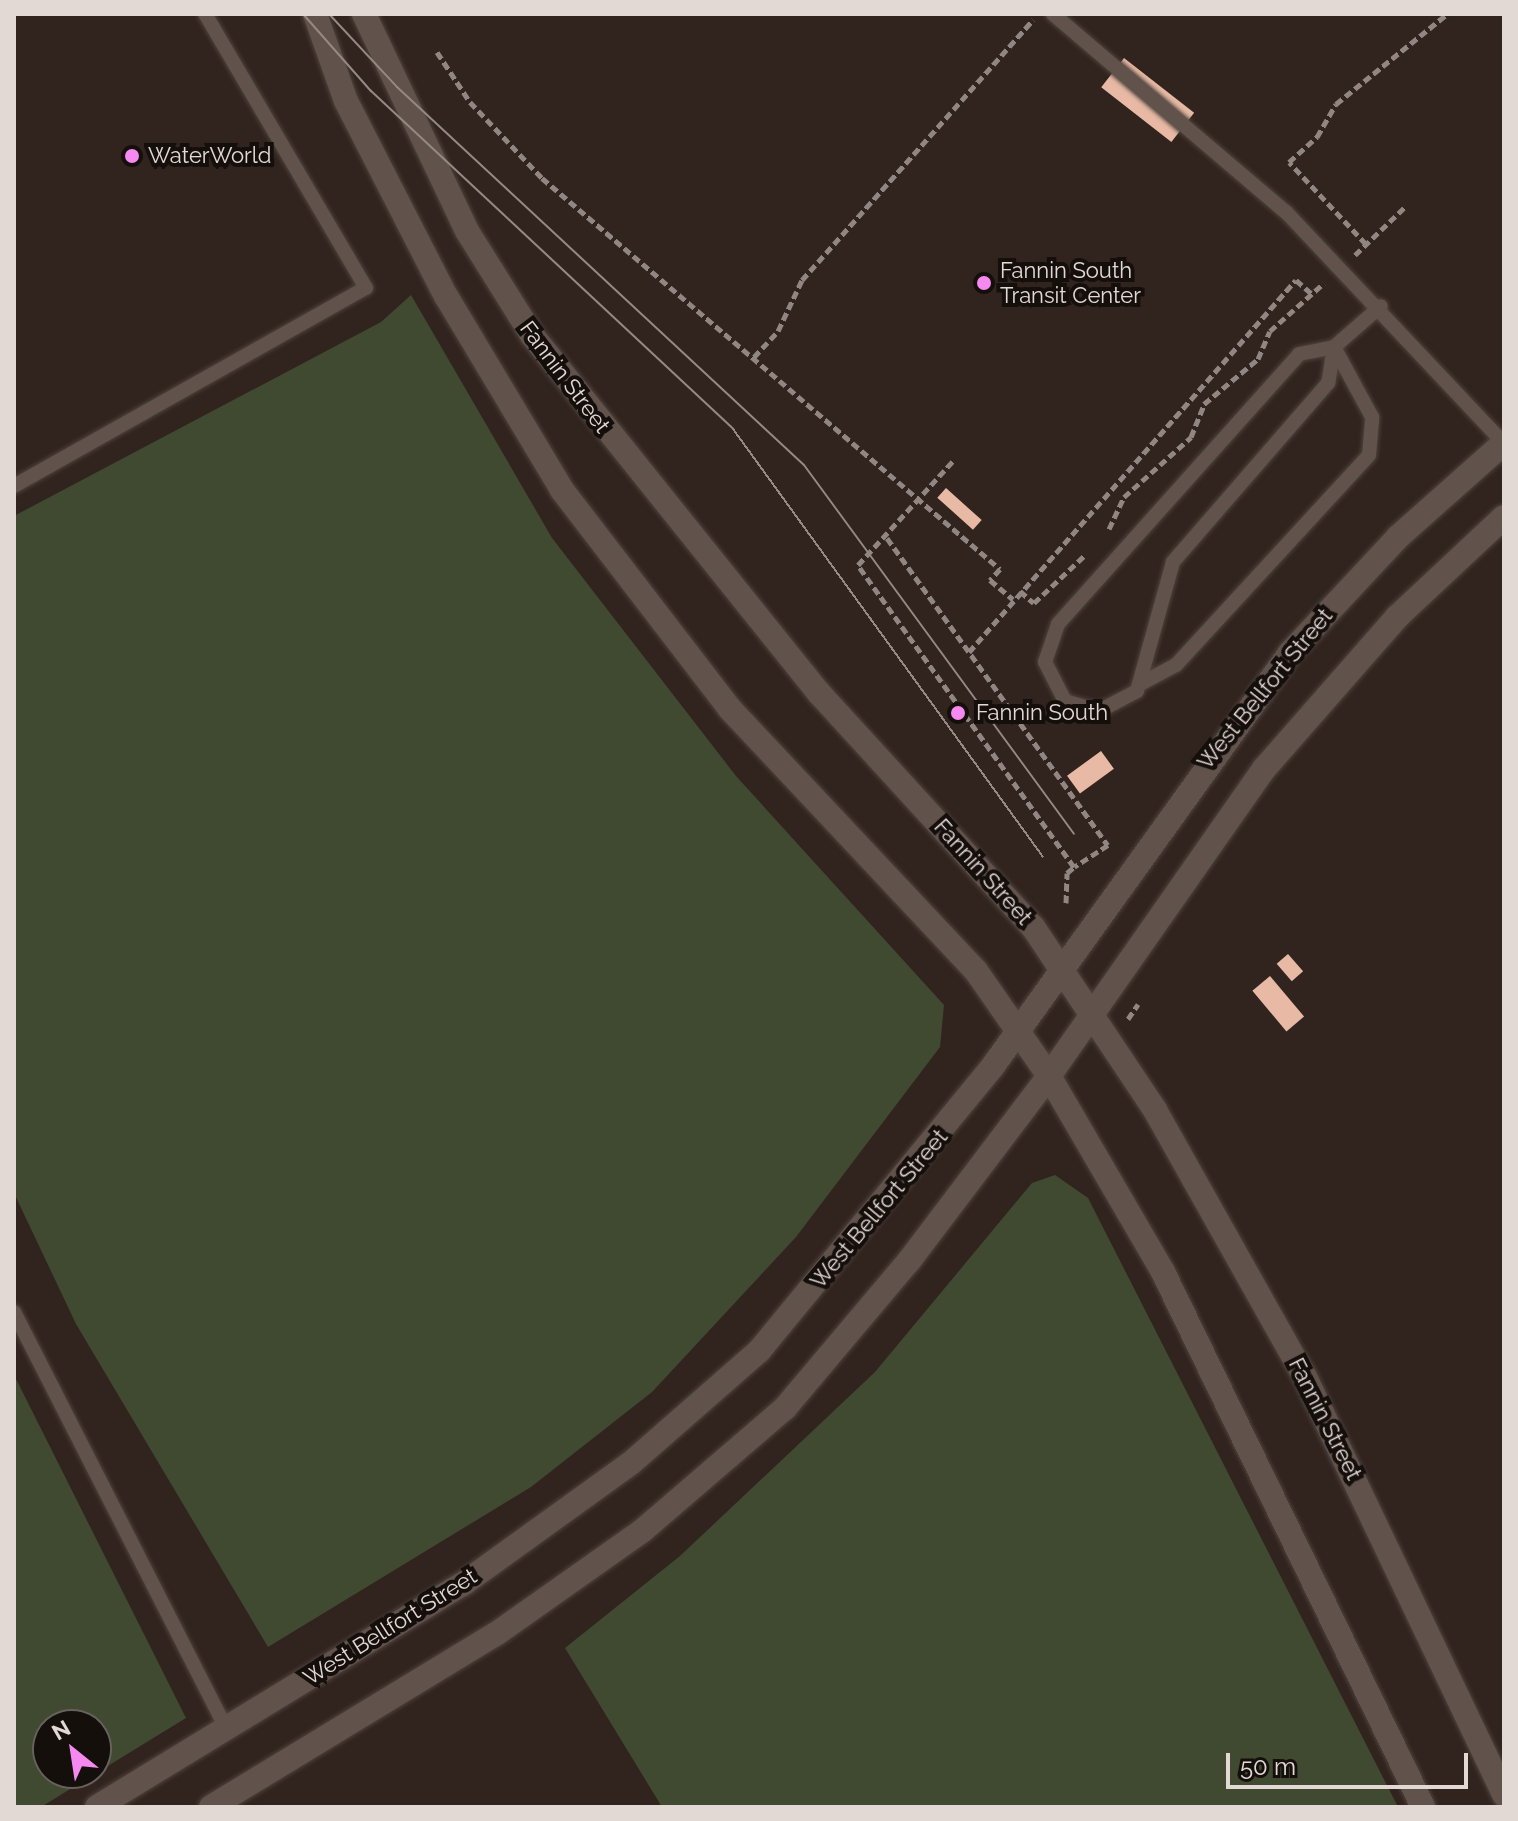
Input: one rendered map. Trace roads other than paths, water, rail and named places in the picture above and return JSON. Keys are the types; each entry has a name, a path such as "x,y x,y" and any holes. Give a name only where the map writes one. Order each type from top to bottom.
{"main road":[{"path":"315,14 346,101 432,270 562,490 730,709 945,935 1020,1031 1049,1076 1163,1272 1423,1807"},
{"name":"Fannin Street","path":"364,14 467,231 532,335 722,578 1064,970 1094,1014 1200,1182 1305,1377 1504,1795"},
{"name":"West Bellfort Street","path":"97,1807 463,1584 631,1463 759,1351 1020,1031 1290,653 1388,547 1504,443"},
{"path":"211,1807 496,1634 642,1531 773,1419 909,1261 1049,1076 1273,758 1397,617 1504,517"}],"lane":[{"path":"14,486 366,288 205,14"},
{"path":"1053,14 1381,306 1504,443"},
{"path":"1334,347 1372,417 1369,455 1176,665 1142,683 1110,709 1076,707 1048,673 1049,637 1299,354 1334,347 1381,306"},
{"path":"1142,683 1173,562 1328,383 1334,347"},
{"path":"14,1312 226,1728"}],"tram line":[{"path":"303,14 371,91 733,429 1043,857"},
{"path":"329,14 397,87 804,465 1074,834"}],"place":[{"name":"WaterWorld","path":"132,156"},
{"name":"Fannin South Transit Center","path":"984,283"},
{"name":"Fannin South","path":"958,713"}]}
